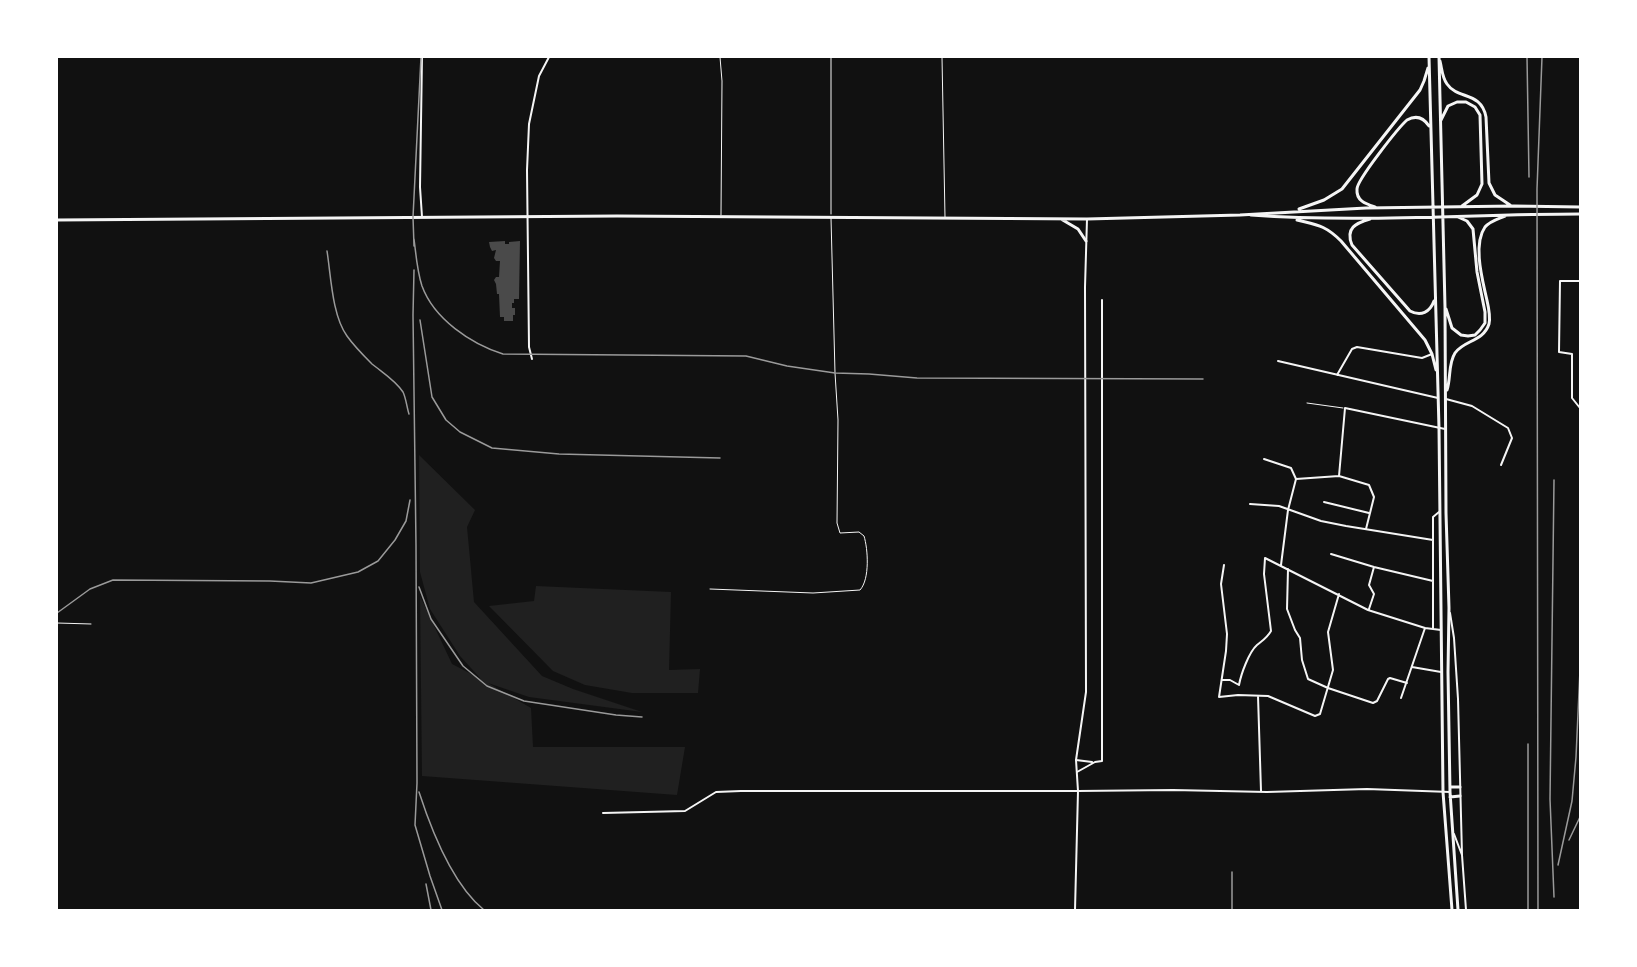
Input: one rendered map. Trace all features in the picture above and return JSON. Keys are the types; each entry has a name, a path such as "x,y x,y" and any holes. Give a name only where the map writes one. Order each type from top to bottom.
{"main road":[{"path":"1429,57 1439,428 1443,792 1452,910"},
{"path":"1293,211 1319,203 1342,189 1420,90 1428,69 1429,57"},
{"path":"1439,57 1445,307 1450,797 1458,910"},
{"path":"1439,57 1448,85 1476,100 1484,110 1490,186 1495,195 1513,206"},
{"path":"1441,128 1445,111 1454,102 1463,101 1472,104 1480,115 1482,184 1479,192 1462,207"},
{"path":"1380,208 1361,201 1357,189 1358,183 1407,120 1420,117 1431,128"},
{"path":"57,220 529,216 1087,219 1418,207 1580,207"},
{"path":"1240,214 1292,218 1580,214"},
{"path":"1446,391 1455,352 1483,335 1489,323 1489,311 1480,270 1479,240 1486,225 1511,214"},
{"path":"1445,307 1452,328 1461,335 1474,335 1483,327 1485,312 1477,272 1473,229 1467,221 1456,216"},
{"path":"1059,218 1076,226 1086,241"},
{"path":"1292,218 1316,223 1336,236 1419,332 1432,354 1438,378"},
{"path":"1374,218 1353,226 1350,236 1352,244 1414,314 1425,314 1430,310 1436,297"},
{"path":"1450,789 1460,787"},
{"path":"1450,797 1460,796"}],"street":[{"path":"422,57 420,187 422,217"},
{"path":"532,358 529,347 527,170 529,124 539,76 549,57"},
{"path":"1075,910 1078,790 1076,760 1086,692 1084,287 1087,219"},
{"path":"1580,281 1560,281 1559,352 1572,354 1572,398 1580,408 1580,415"},
{"path":"1076,760 1102,761 1102,300"},
{"path":"1337,375 1354,347 1422,358 1432,354"},
{"path":"1278,361 1438,398"},
{"path":"1446,399 1472,406 1508,428 1512,438 1501,465"},
{"path":"1339,476 1345,408 1445,429"},
{"path":"1264,459 1291,468 1296,480 1288,510 1281,566"},
{"path":"1296,480 1339,476 1369,485 1374,497 1366,529"},
{"path":"1324,502 1369,513"},
{"path":"1250,504 1279,506 1321,521 1433,540"},
{"path":"1433,629 1433,517 1440,511"},
{"path":"1331,554 1433,582"},
{"path":"1238,695 1241,674 1254,649 1266,639 1271,631 1264,574 1265,558 1368,610 1425,628 1441,630"},
{"path":"1224,565 1221,584 1227,634 1219,697 1268,696 1318,716 1329,688 1333,665 1328,628 1339,594"},
{"path":"1368,610 1374,594 1369,585 1374,567"},
{"path":"1288,569 1287,609 1294,630 1300,638 1302,660 1308,679 1373,703 1377,701 1388,678 1407,683"},
{"path":"1449,608 1455,658 1466,910"},
{"path":"1401,698 1425,628"},
{"path":"1412,667 1442,672"},
{"path":"1222,680 1230,680 1239,685"},
{"path":"1258,696 1261,791"},
{"path":"1077,772 1095,762"},
{"path":"603,813 685,811 716,792 732,791 1367,789 1443,792 1450,789"},
{"path":"1452,830 1462,855"}],"lane":[{"path":"720,57 722,81 721,216"},
{"path":"710,589 813,593 860,590 865,583 867,551 864,536 859,532 840,534 837,522 838,420 831,217 831,57"},
{"path":"942,57 945,218"},
{"path":"1307,402 1345,408"},
{"path":"57,623 91,624"}],"shaded area":[{"path":"419,455 475,510 467,527 474,602 542,676 642,712 529,697 488,683 531,708 533,747 685,747 677,795 422,776 420,596 452,664 481,679 460,656 430,609 420,572"},
{"path":"536,586 671,592 669,670 700,669 698,693 632,693 585,685 553,671 489,606 534,601"}],"building":[{"path":"505,241 505,244 509,244 509,242 520,241 519,299 514,299 512,303 512,308 515,308 513,321 504,321 504,317 500,317 499,294 497,294 494,280 499,277 500,261 494,258 496,250 492,251 489,242"}],"railway":[{"path":"414,246 413,217 421,57"},
{"path":"1527,57 1529,177"},
{"path":"1538,910 1537,189 1542,57"},
{"path":"414,239 422,286 435,309 466,337 503,354 746,356 787,366 835,373 917,378 1203,379"},
{"path":"327,251 333,295 342,327 362,354 400,388 404,394 409,414"},
{"path":"414,270 417,783 415,825 442,910"},
{"path":"420,320 432,397 446,420 460,432 492,448 559,454 720,458"},
{"path":"1554,480 1550,799 1554,897"},
{"path":"57,613 90,589 113,580 311,583 358,572 378,561 395,540 406,521 410,500"},
{"path":"419,587 431,619 463,666 487,686 524,701 642,717"},
{"path":"1558,865 1572,801 1580,670"},
{"path":"1528,744 1528,910"},
{"path":"419,792 444,856 462,886 484,910"},
{"path":"1569,840 1580,817"},
{"path":"1232,872 1232,910"},
{"path":"426,884 431,910"}]}
